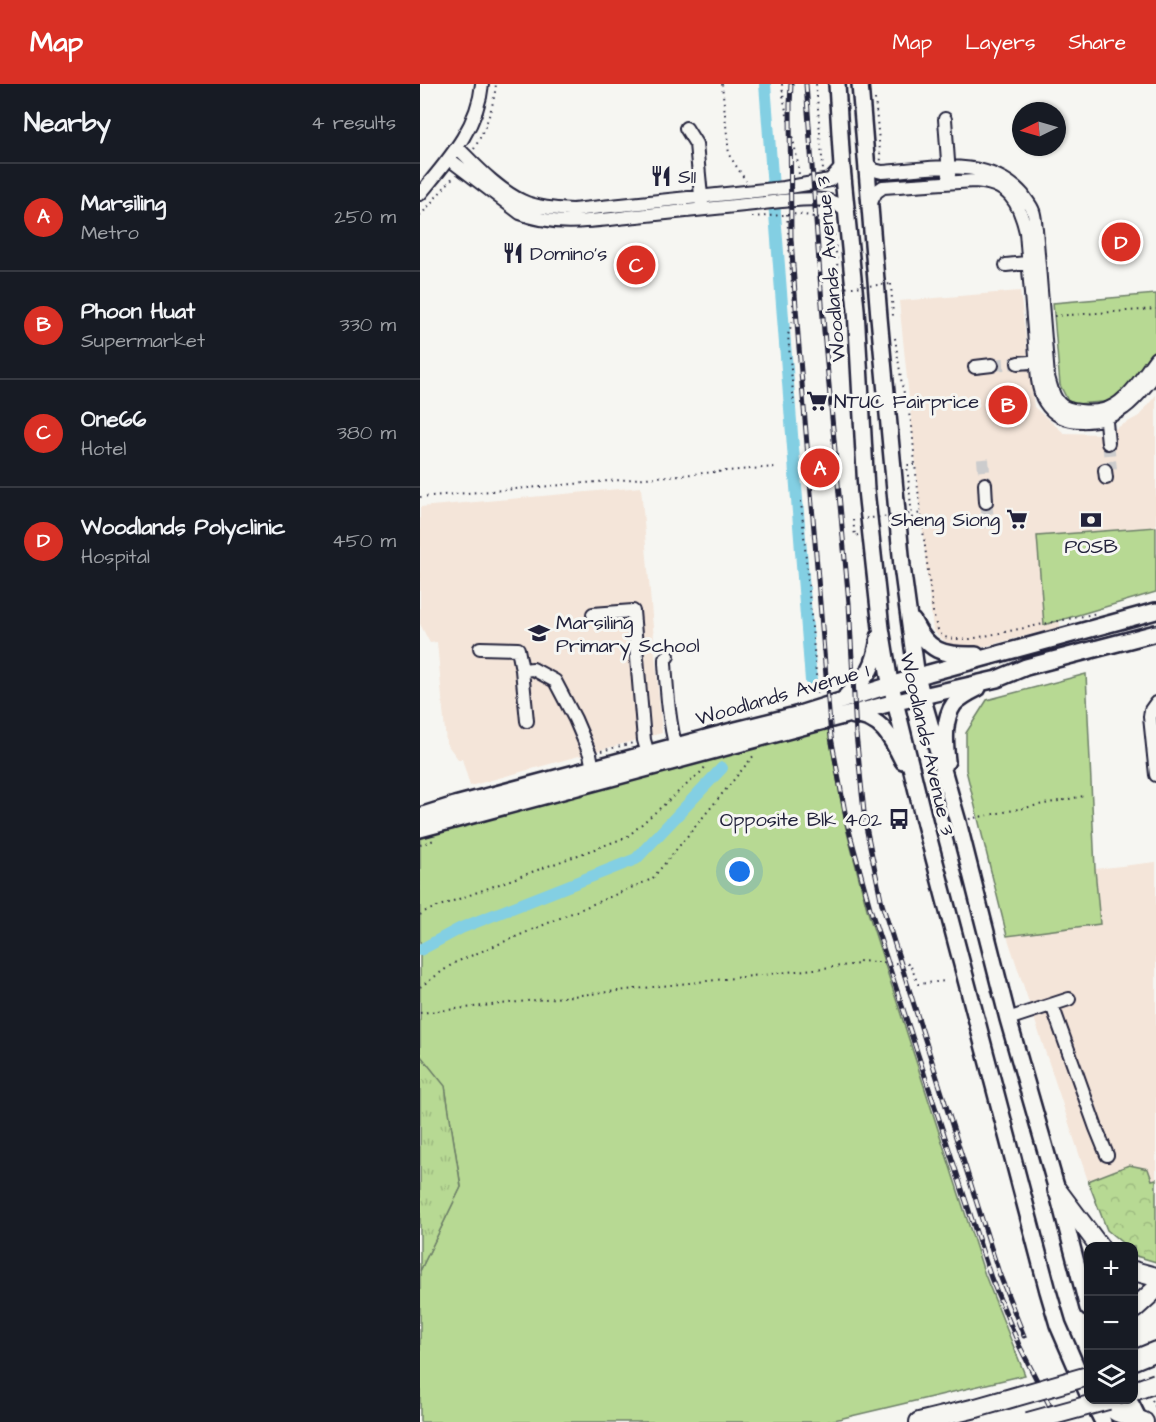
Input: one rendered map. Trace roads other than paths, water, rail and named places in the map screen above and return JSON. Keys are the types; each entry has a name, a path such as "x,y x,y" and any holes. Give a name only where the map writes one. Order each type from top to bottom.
{"highway":[{"path":"1057,1190 1096,1242"},
{"path":"1138,1272 1156,1277"},
{"path":"1138,1305 1156,1289"},
{"path":"1138,1358 1156,1351"},
{"path":"1138,1390 1156,1383"},
{"path":"919,1422 976,1408 1084,1390"},
{"path":"1028,1422 1093,1404"},
{"path":"1108,1404 1117,1412 1141,1422"}],"main road":[{"name":"Woodlands Avenue 3","path":"837,84 842,167 856,309 866,490 881,628 891,685 940,884 1048,1291 1058,1324 1084,1377"},
{"name":"Woodlands Avenue 3","path":"860,84 902,566 917,676 958,822 1008,1019 1086,1296"},
{"name":"Woodlands Avenue 1","path":"420,829 678,753 917,676 1156,611"},
{"path":"909,613 923,638 934,649 962,655 994,655"},
{"path":"840,701 861,684 869,672 875,657 881,628"},
{"name":"Woodlands Avenue 1","path":"420,816 648,754 678,753 848,716 895,702 997,679 1026,668 1156,633"},
{"path":"953,805 945,735 949,715 955,703 979,687 997,679"},
{"path":"848,716 864,716 879,724 902,759 918,798"},
{"name":"Woodlands Avenue 3","path":"1096,1404 1103,1422"},
{"path":"1131,1404 1141,1422"}],"street":[{"path":"420,194 449,159 470,127 481,96 482,84"},
{"path":"945,119 950,182"},
{"path":"687,128 696,144 701,204"},
{"path":"457,147 501,188 523,202 547,208 573,210 701,204"},
{"path":"449,159 520,213 532,218 560,222 575,222 785,194 830,180 842,167"},
{"path":"867,163 874,170 882,172 976,168 1002,177 1014,185 1026,199 1033,211 1036,229 1034,262 1041,361 1038,380 1045,402 1059,416 1089,422 1102,415 1126,396 1156,358"},
{"path":"871,202 876,192 883,187 987,182 1004,189 1019,207 1034,262"},
{"path":"785,194 831,201 847,212"},
{"path":"1006,265 1034,262"},
{"path":"1018,363 1041,361"},
{"path":"975,367 992,365"},
{"path":"1102,415 1116,414 1131,402 1156,374"},
{"path":"1102,415 1105,443"},
{"path":"985,484 986,502"},
{"path":"593,614 633,611 644,740 648,754"},
{"path":"480,648 518,649 527,720"},
{"path":"668,656 665,663 670,715 678,753"},
{"path":"522,670 533,669 555,681 583,737 593,769"},
{"path":"1156,704 1151,710 1150,717 1156,775"},
{"path":"1008,1019 1069,999"},
{"path":"1052,1005 1107,1155"}],"waterway":[{"path":"765,84 811,681"},
{"path":"420,950 461,928 636,859 722,768"}],"tunnel":[{"path":"992,365 1018,363"},
{"path":"1108,443 1111,469"},
{"path":"983,459 985,484"},
{"path":"986,502 989,527"}],"railway":[{"path":"791,84 791,239 798,335 831,737 847,823 870,908 991,1278 1019,1345 1058,1422"},
{"path":"806,84 824,331 849,603 856,734 865,822 882,904 999,1273 1024,1336"}],"place":[{"name":"S11","path":"661,176"},
{"name":"Woodlands Polyclinic","path":"1121,242"},
{"name":"Domino's","path":"513,253"},
{"name":"One66","path":"636,265"},
{"name":"NTUC Fairprice","path":"817,401"},
{"name":"Phoon Huat","path":"1008,405"},
{"name":"Marsiling","path":"820,468"},
{"name":"Sheng Siong","path":"1017,519"},
{"name":"POSB","path":"1091,520"},
{"name":"Marsiling Primary School","path":"539,633"},
{"name":"Opposite Blk 402","path":"899,819"}]}
